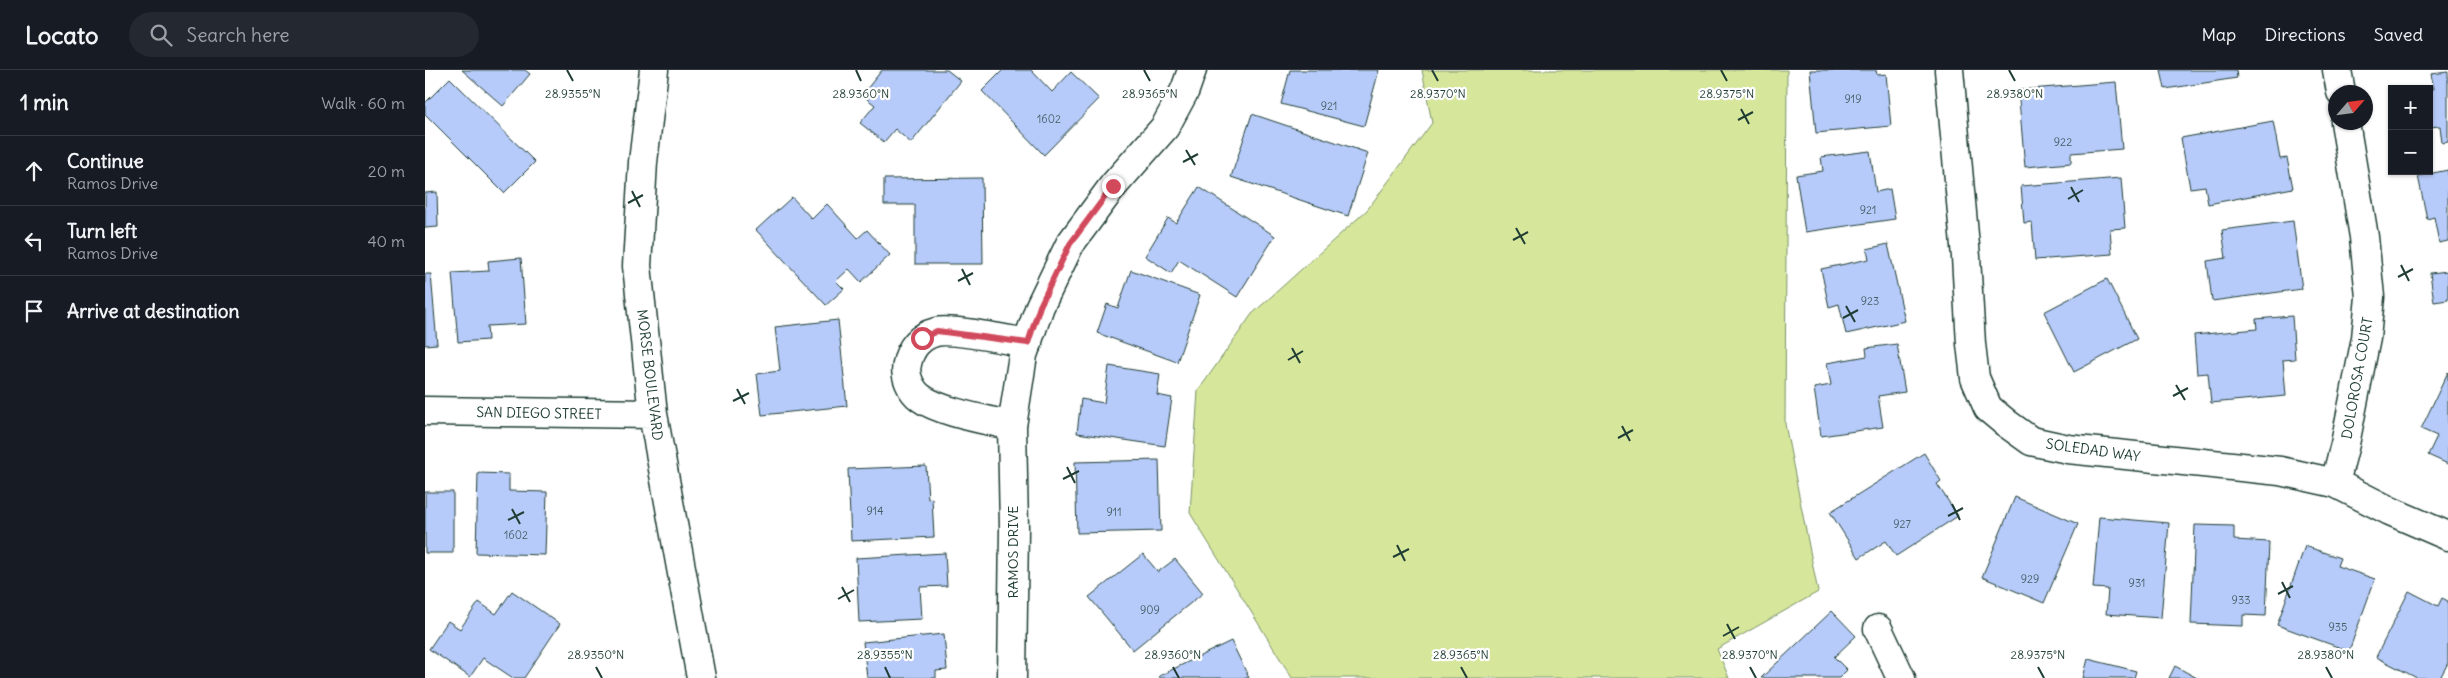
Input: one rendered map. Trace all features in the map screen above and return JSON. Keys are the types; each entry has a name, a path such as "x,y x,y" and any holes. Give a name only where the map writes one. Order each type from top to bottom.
{"street":[{"name":"MORSE BOULEVARD","path":"654,70 643,162 637,266 653,414 701,678"},
{"name":"RAMOS DRIVE","path":"1012,678 1012,426 1023,355 1040,306 1070,244 1113,186 1165,127 1185,90 1192,70"},
{"name":"SOLEDAD WAY","path":"1949,70 1975,378 1988,408 2005,424 2031,441 2068,449 2280,471 2335,483 2390,511 2448,536"},
{"path":"2337,70 2340,85"},
{"name":"DOLOROSA COURT","path":"2335,483 2345,444 2366,338 2370,297 2365,237 2346,130"},
{"path":"1012,426 934,405 919,397 909,383 906,367 911,351 916,344 922,338 937,331 1028,343"},
{"name":"SAN DIEGO STREET","path":"425,412 653,414"},
{"path":"1878,629 1901,678"}],"green space":[{"path":"1422,70 1787,70 1785,424 1818,592 1717,649 1729,678 1292,678 1190,513 1198,391 1252,314 1367,210 1432,123"}],"building":[{"path":"462,70 525,70 530,74 503,106"},
{"path":"882,70 947,70 961,81 911,143 895,129 884,142 860,123 875,105 862,95"},
{"path":"1003,70 1031,70 1052,92 1071,72 1099,99 1044,155 982,91"},
{"path":"1290,70 1379,70 1364,126 1281,104"},
{"path":"1810,70 1876,70 1877,75 1886,74 1891,126 1816,133"},
{"path":"2161,70 2236,70 2237,78 2165,89"},
{"path":"2448,72 2448,142 2442,143 2440,126 2433,127 2434,89 2431,74"},
{"path":"450,78 535,162 504,193 425,114 425,103"},
{"path":"2116,82 2122,149 2071,153 2071,163 2025,167 2018,90"},
{"path":"1252,114 1368,153 1348,216 1231,177"},
{"path":"2273,121 2280,159 2287,158 2293,188 2208,204 2205,186 2190,188 2181,138"},
{"path":"1870,151 1876,192 1890,189 1895,219 1805,232 1796,175 1823,171 1821,157"},
{"path":"2448,170 2448,241 2439,243 2434,217 2427,219 2418,176 2433,175 2433,173"},
{"path":"982,178 983,264 915,264 915,205 884,205 884,179"},
{"path":"2121,178 2125,228 2110,229 2112,254 2035,260 2032,222 2024,223 2021,186"},
{"path":"1199,187 1275,236 1237,297 1179,260 1171,273 1145,256 1168,218 1176,223"},
{"path":"437,192 438,227 425,228 425,193"},
{"path":"792,197 812,219 827,204 858,238 867,230 890,255 861,282 849,269 836,281 844,289 826,305 756,230"},
{"path":"2293,221 2302,289 2212,301 2207,261 2226,258 2222,230"},
{"path":"1888,244 1905,321 1846,334 1839,304 1829,307 1821,269 1869,259 1867,249"},
{"path":"521,258 526,324 487,326 488,340 458,342 452,273 489,271 488,261"},
{"path":"1131,270 1200,295 1177,362 1097,333 1107,304 1118,308"},
{"path":"2448,271 2448,300 2434,302 2430,273"},
{"path":"425,274 431,274 437,344 425,345"},
{"path":"2107,279 2137,339 2074,372 2044,312"},
{"path":"2292,316 2295,359 2283,360 2286,396 2211,403 2208,373 2197,374 2194,335 2257,329 2256,319"},
{"path":"838,320 847,406 762,415 757,374 780,371 775,327"},
{"path":"1897,344 1905,392 1878,396 1883,427 1821,436 1814,388 1831,385 1827,363 1867,356 1866,348"},
{"path":"1109,366 1160,374 1157,395 1172,398 1165,446 1077,433 1081,399 1104,403"},
{"path":"2448,372 2448,464 2428,455 2437,436 2421,429"},
{"path":"1924,453 1941,481 1937,484 1958,516 1896,556 1886,541 1859,558 1830,512"},
{"path":"1159,460 1161,531 1077,533 1075,462"},
{"path":"926,466 928,499 932,498 934,537 851,541 848,469"},
{"path":"478,473 509,474 509,491 547,492 545,555 476,553"},
{"path":"425,492 453,492 453,553 425,553"},
{"path":"2015,497 2078,524 2044,603 1982,577"},
{"path":"2099,517 2169,523 2161,618 2106,614 2108,589 2093,588"},
{"path":"2195,525 2234,526 2234,540 2269,542 2266,616 2243,615 2243,626 2191,624"},
{"path":"2305,546 2340,558 2337,566 2375,579 2349,651 2277,625"},
{"path":"945,553 947,586 920,587 922,619 859,622 856,558"},
{"path":"1143,554 1158,572 1175,559 1203,593 1133,650 1089,597"},
{"path":"512,591 560,624 524,678 513,678 483,658 470,677 429,649 448,621 460,629 479,602 496,614"},
{"path":"2409,591 2438,606 2442,598 2448,601 2448,663 2440,678 2417,678 2376,657"},
{"path":"1832,611 1856,636 1834,657 1847,670 1839,678 1761,678"},
{"path":"944,634 947,670 936,671 936,678 867,678 863,642"},
{"path":"1231,641 1249,678 1160,678 1159,676"},
{"path":"2088,659 2136,671 2134,678 2083,678"},
{"path":"2175,666 2197,678 2169,678"}],"route":[{"path":"922,338 937,331 1028,343 1040,306 1070,244 1113,186"}]}
